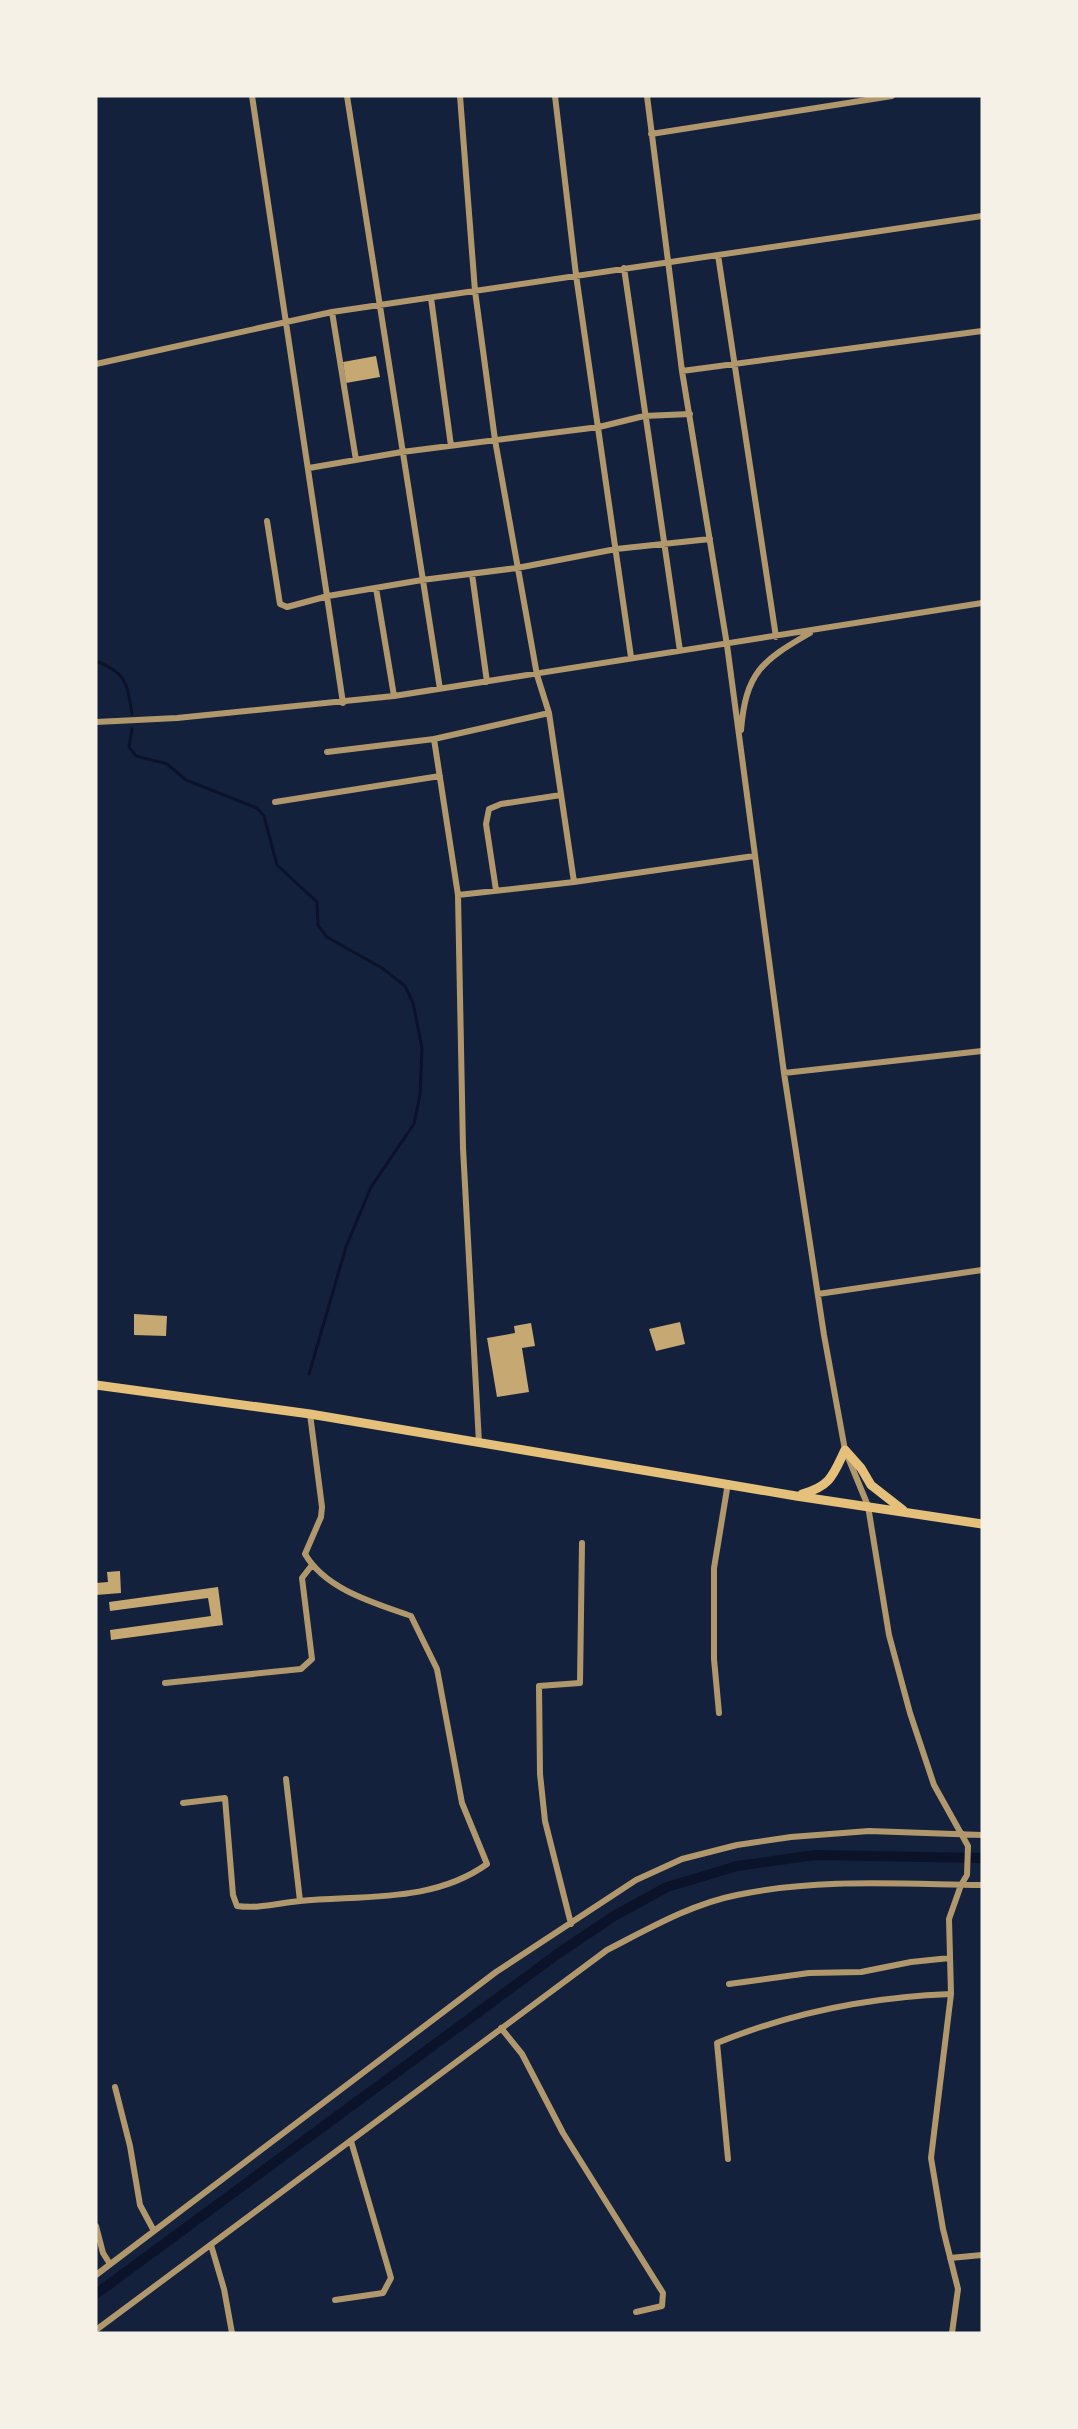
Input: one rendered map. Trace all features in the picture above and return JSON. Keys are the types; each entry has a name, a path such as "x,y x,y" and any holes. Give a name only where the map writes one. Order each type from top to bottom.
{"highway":[{"path":"96,1385 310,1414 796,1496 982,1524"},
{"path":"796,1496 818,1490 830,1481 845,1450 861,1468 871,1485 907,1513"}],"street":[{"path":"252,96 328,596 342,703"},
{"path":"347,96 440,689"},
{"path":"460,96 475,291 495,440 537,675 549,713 573,882"},
{"path":"555,96 576,275 631,657"},
{"path":"647,96 682,371 727,645 784,1073 845,1450 868,1506 889,1635 910,1713 934,1785 968,1846 968,1867 949,1919 951,1994 931,2158 942,2229 958,2289 952,2333"},
{"path":"651,134 892,96"},
{"path":"96,364 286,320 332,312 982,216"},
{"path":"718,255 776,637"},
{"path":"624,268 680,651"},
{"path":"431,298 451,446"},
{"path":"332,312 357,460"},
{"path":"682,371 982,331"},
{"path":"309,468 402,452 599,427 644,416 690,414"},
{"path":"267,521 280,604 287,607 328,596 422,580 517,568 616,549 710,539"},
{"path":"472,574 487,682"},
{"path":"376,588 394,696"},
{"path":"96,722 177,718 342,703 537,675 631,657 727,645 982,603"},
{"path":"740,743 744,699 760,669 770,658 816,630"},
{"path":"327,752 434,739 549,713"},
{"path":"434,739 458,895 464,1148 479,1443"},
{"path":"275,802 440,776"},
{"path":"496,890 486,824 489,809 501,804 561,795"},
{"path":"458,895 573,882 754,856"},
{"path":"784,1073 982,1051"},
{"path":"818,1294 982,1270"},
{"path":"183,1803 225,1798 233,1895 237,1906 254,1908 300,1901 399,1896 470,1876 487,1864 462,1803 437,1669 411,1616 355,1596 312,1565 305,1554 321,1517 322,1507 310,1414"},
{"path":"719,1713 714,1659 714,1568 728,1483"},
{"path":"571,1924 545,1821 540,1774 539,1686 580,1683 582,1544"},
{"path":"165,1683 301,1669 312,1659 302,1578 312,1565"},
{"path":"286,1779 300,1901"},
{"path":"96,2275 496,1972 636,1880 682,1859 736,1845 791,1837 869,1831 982,1835"},
{"path":"96,2330 607,1950 683,1912 735,1895 821,1883 982,1885"},
{"path":"729,1984 809,1973 861,1972 910,1962 950,1958"},
{"path":"728,2159 717,2043 762,2024 821,2009 897,1996 951,1994"},
{"path":"501,2028 522,2054 563,2133 663,2293 662,2306 636,2312"},
{"path":"115,2087 130,2146 140,2205 154,2231"},
{"path":"335,2300 383,2293 391,2278 351,2141"},
{"path":"96,2226 103,2253 110,2264"},
{"path":"211,2245 224,2289 232,2333"},
{"path":"950,2258 982,2255"}],"building":[{"path":"376,356 380,377 346,383 343,362"},
{"path":"134,1314 167,1316 166,1336 134,1335"},
{"path":"680,1322 685,1344 656,1351 649,1329"},
{"path":"531,1323 535,1346 522,1348 529,1392 497,1397 487,1338 515,1333 514,1326"},
{"path":"120,1571 121,1593 96,1595 96,1583 108,1582 107,1572"},
{"path":"218,1587 223,1625 111,1640 110,1630 211,1616 208,1598 110,1611 109,1602"}],"waterway":[{"path":"96,661 114,670 124,680 132,714"},
{"path":"132,729 129,747 136,756 167,764 186,780 257,808 264,816 277,865 317,902 318,925 327,937 382,968 405,986 413,1003 422,1048 420,1095 414,1124 371,1187 346,1247 309,1374"},
{"path":"96,2294 556,1955 614,1916 667,1887 737,1866 815,1855 982,1858"}]}
